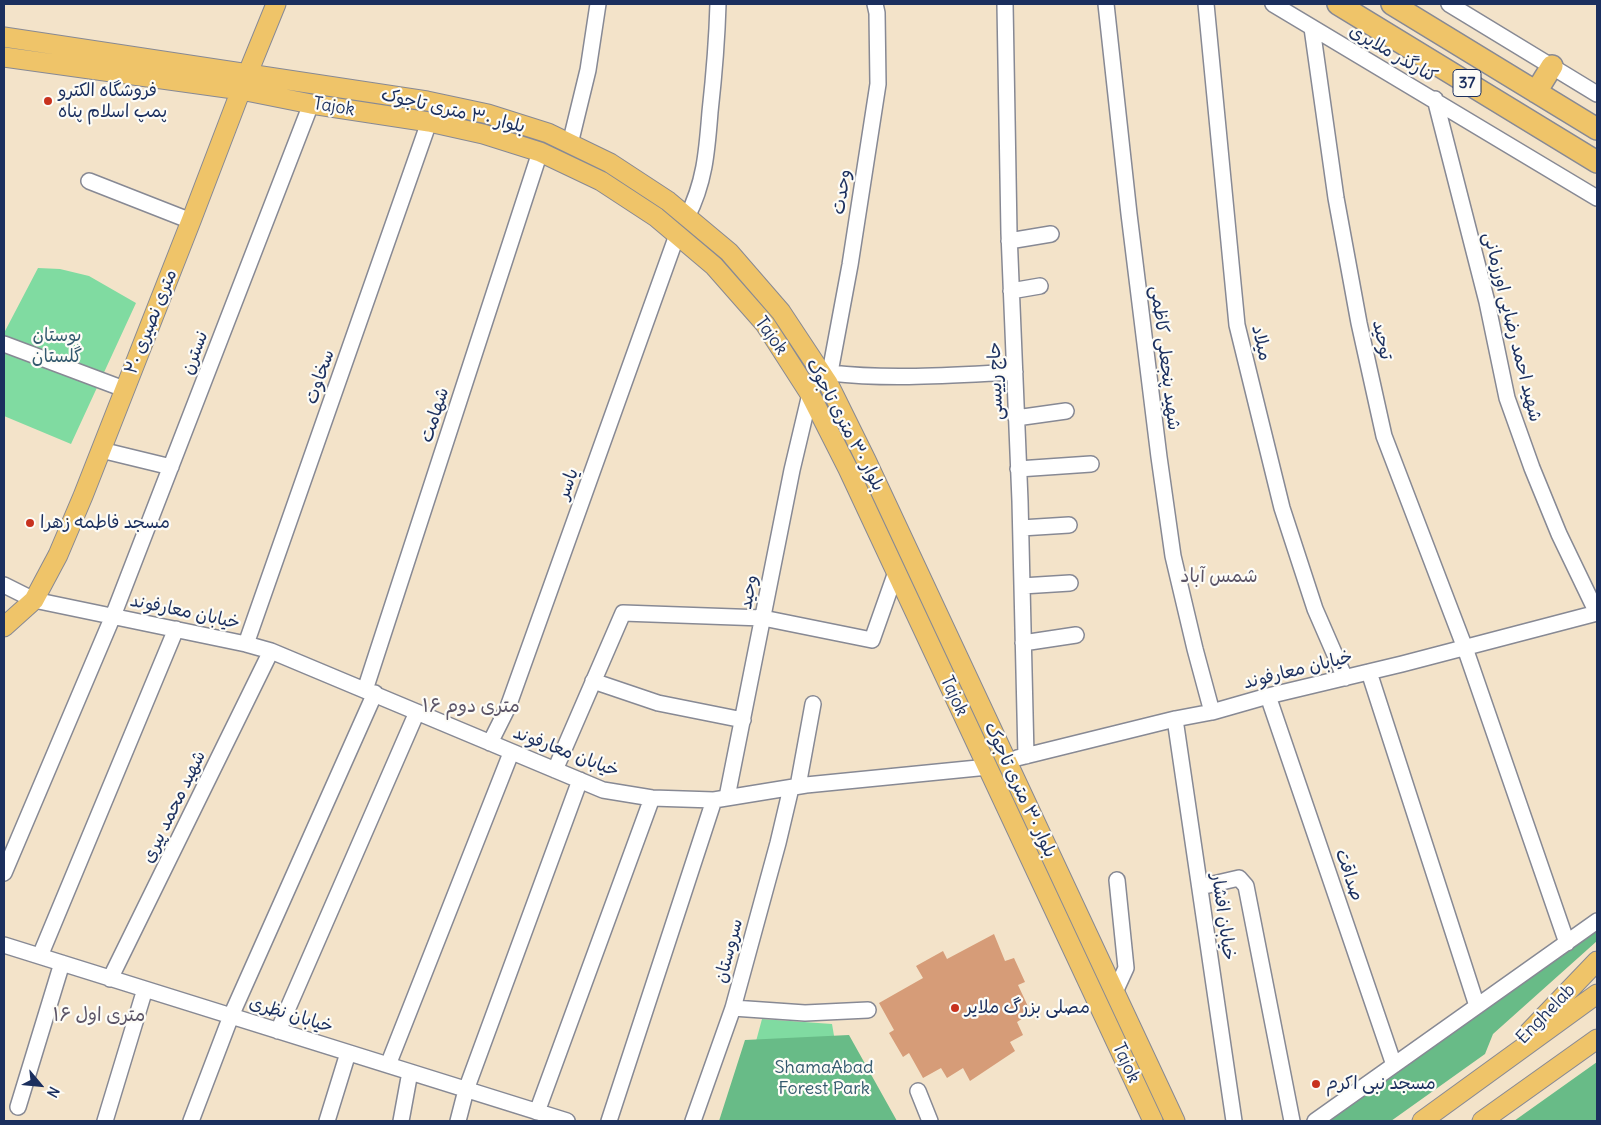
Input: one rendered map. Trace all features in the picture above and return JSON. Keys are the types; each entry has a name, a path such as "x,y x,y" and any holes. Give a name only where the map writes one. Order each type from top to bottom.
{"highway":[{"name":"37","path":"1338,4 1597,162"},
{"name":"37","path":"1392,4 1597,129"},
{"path":"1536,92 1552,66"}],"main road":[{"name":"۲۰ متری نصیری","path":"4,627 34,600 58,555 276,4"},
{"name":"بلوار ۳۰ متری تاجوک","path":"4,37 427,101 488,114 548,133 610,163 668,201 728,252 780,312 829,378 1175,1121"},
{"name":"Tajok","path":"4,57 241,90 311,104 429,122 483,134 540,152 600,181 656,217 714,266 764,324 810,394 848,469 1153,1121"},
{"path":"988,767 1006,760"},
{"name":"Enghelab","path":"1494,1068 1597,961"},
{"name":"Enghelab","path":"1422,1121 1597,994"},
{"path":"1482,1121 1597,1039"}],"street":[{"path":"570,144 588,70 598,4"},
{"path":"687,217 697,198 705,161 716,52 718,4"},
{"name":"وحدت","path":"829,378 850,266 878,84 877,13 875,4"},
{"name":"حاج رییسی","path":"1005,4 1009,240 1024,644 1026,756"},
{"name":"شهید پنجعلی کاظمی","path":"1106,4 1130,224 1173,556 1212,712"},
{"name":"میلاد","path":"1206,4 1237,325 1282,508 1315,609 1345,678"},
{"name":"کنارگذر ملایری","path":"1273,4 1597,198"},
{"path":"1448,4 1597,94"},
{"name":"توحید","path":"1312,28 1336,198 1359,323 1384,436 1465,648 1567,943"},
{"name":"شهید احمد رضایی اورزمانی","path":"1435,100 1487,302 1507,398 1532,468 1559,534 1597,613"},
{"name":"نسترن","path":"4,873 114,616 311,104"},
{"name":"سخاوت","path":"246,644 429,122"},
{"name":"شهامت","path":"192,1121 231,1016 370,692 540,152"},
{"path":"88,181 191,221"},
{"path":"1009,240 1051,234"},
{"name":"یاسر","path":"490,743 508,707 677,235"},
{"path":"1011,291 1040,286"},
{"path":"4,344 124,389"},
{"path":"829,378 849,375 934,376 1015,372"},
{"name":"وحید","path":"609,1121 721,798 743,720 792,470 810,394"},
{"path":"1016,418 1066,411"},
{"path":"100,450 171,467"},
{"path":"1018,469 1091,464"},
{"path":"1020,528 1068,525"},
{"path":"555,770 623,613 763,618 872,640 896,572"},
{"path":"1022,586 1070,583"},
{"name":"خیابان معارفوند","path":"4,585 34,600 246,644 271,651 604,790 652,798 721,798 794,787 988,767"},
{"name":"خیابان معارفوند","path":"1006,760 1175,719 1212,712 1268,696 1465,648 1597,613"},
{"path":"40,956 176,629"},
{"path":"1024,644 1076,635"},
{"name":"شهید محمد پیری","path":"110,979 271,651"},
{"path":"1369,672 1477,1006"},
{"path":"593,681 658,703 743,720"},
{"name":"صداقت","path":"1268,696 1394,1065"},
{"name":"سروستان","path":"693,1121 733,1008 794,787 813,704"},
{"path":"278,1031 417,712"},
{"name":"خیابان افشار","path":"1175,719 1234,1121"},
{"path":"388,1065 512,752"},
{"path":"458,1121 466,1090 580,780"},
{"path":"531,1114 652,798"},
{"path":"1200,887 1239,878 1246,886 1292,1121"},
{"path":"1115,992 1126,968 1117,880"},
{"path":"1315,1121 1597,921"},
{"name":"خیابان نظری","path":"4,945 410,1072 531,1114 567,1121"},
{"path":"18,1107 62,964"},
{"path":"105,1121 145,989"},
{"path":"733,1008 805,1012 868,1010"},
{"path":"327,1121 348,1053"},
{"path":"401,1121 410,1072"},
{"path":"918,1091 930,1121"}],"green space":[{"name":"بوستان گلستان","path":"38,268 60,269 89,276 136,303 71,444 4,416 4,333"},
{"path":"1597,930 1597,941 1493,1034 1485,1054 1391,1121 1326,1121"},
{"path":"762,1019 832,1024 837,1053 748,1071"},
{"name":"ShamaAbad Forest Park","path":"849,1035 897,1121 719,1121 745,1040"},
{"path":"1597,1062 1597,1121 1514,1121"}],"building":[{"name":"مصلی بزرگ ملایر","path":"994,934 1005,961 1014,958 1025,982 1018,985 1031,1013 1017,1022 1023,1035 1010,1042 1015,1051 970,1081 963,1068 947,1078 941,1068 923,1078 909,1053 903,1057 889,1033 894,1030 879,1003 923,978 916,966 943,951 947,959"}],"place":[{"name":"فروشگاه الکترو پمپ اسلام پناه","path":"48,101"},
{"name":"مسجد فاطمه زهرا","path":"30,523"},
{"name":"مصلی بزرگ ملایر","path":"955,1008"},
{"name":"مسجد نبی اکرم","path":"1316,1084"}],"district":[{"name":"شمس آباد","path":"1219,577"},
{"name":"۱۶ متری دوم","path":"471,707"},
{"name":"۱۶ متری اول","path":"99,1016"}]}
